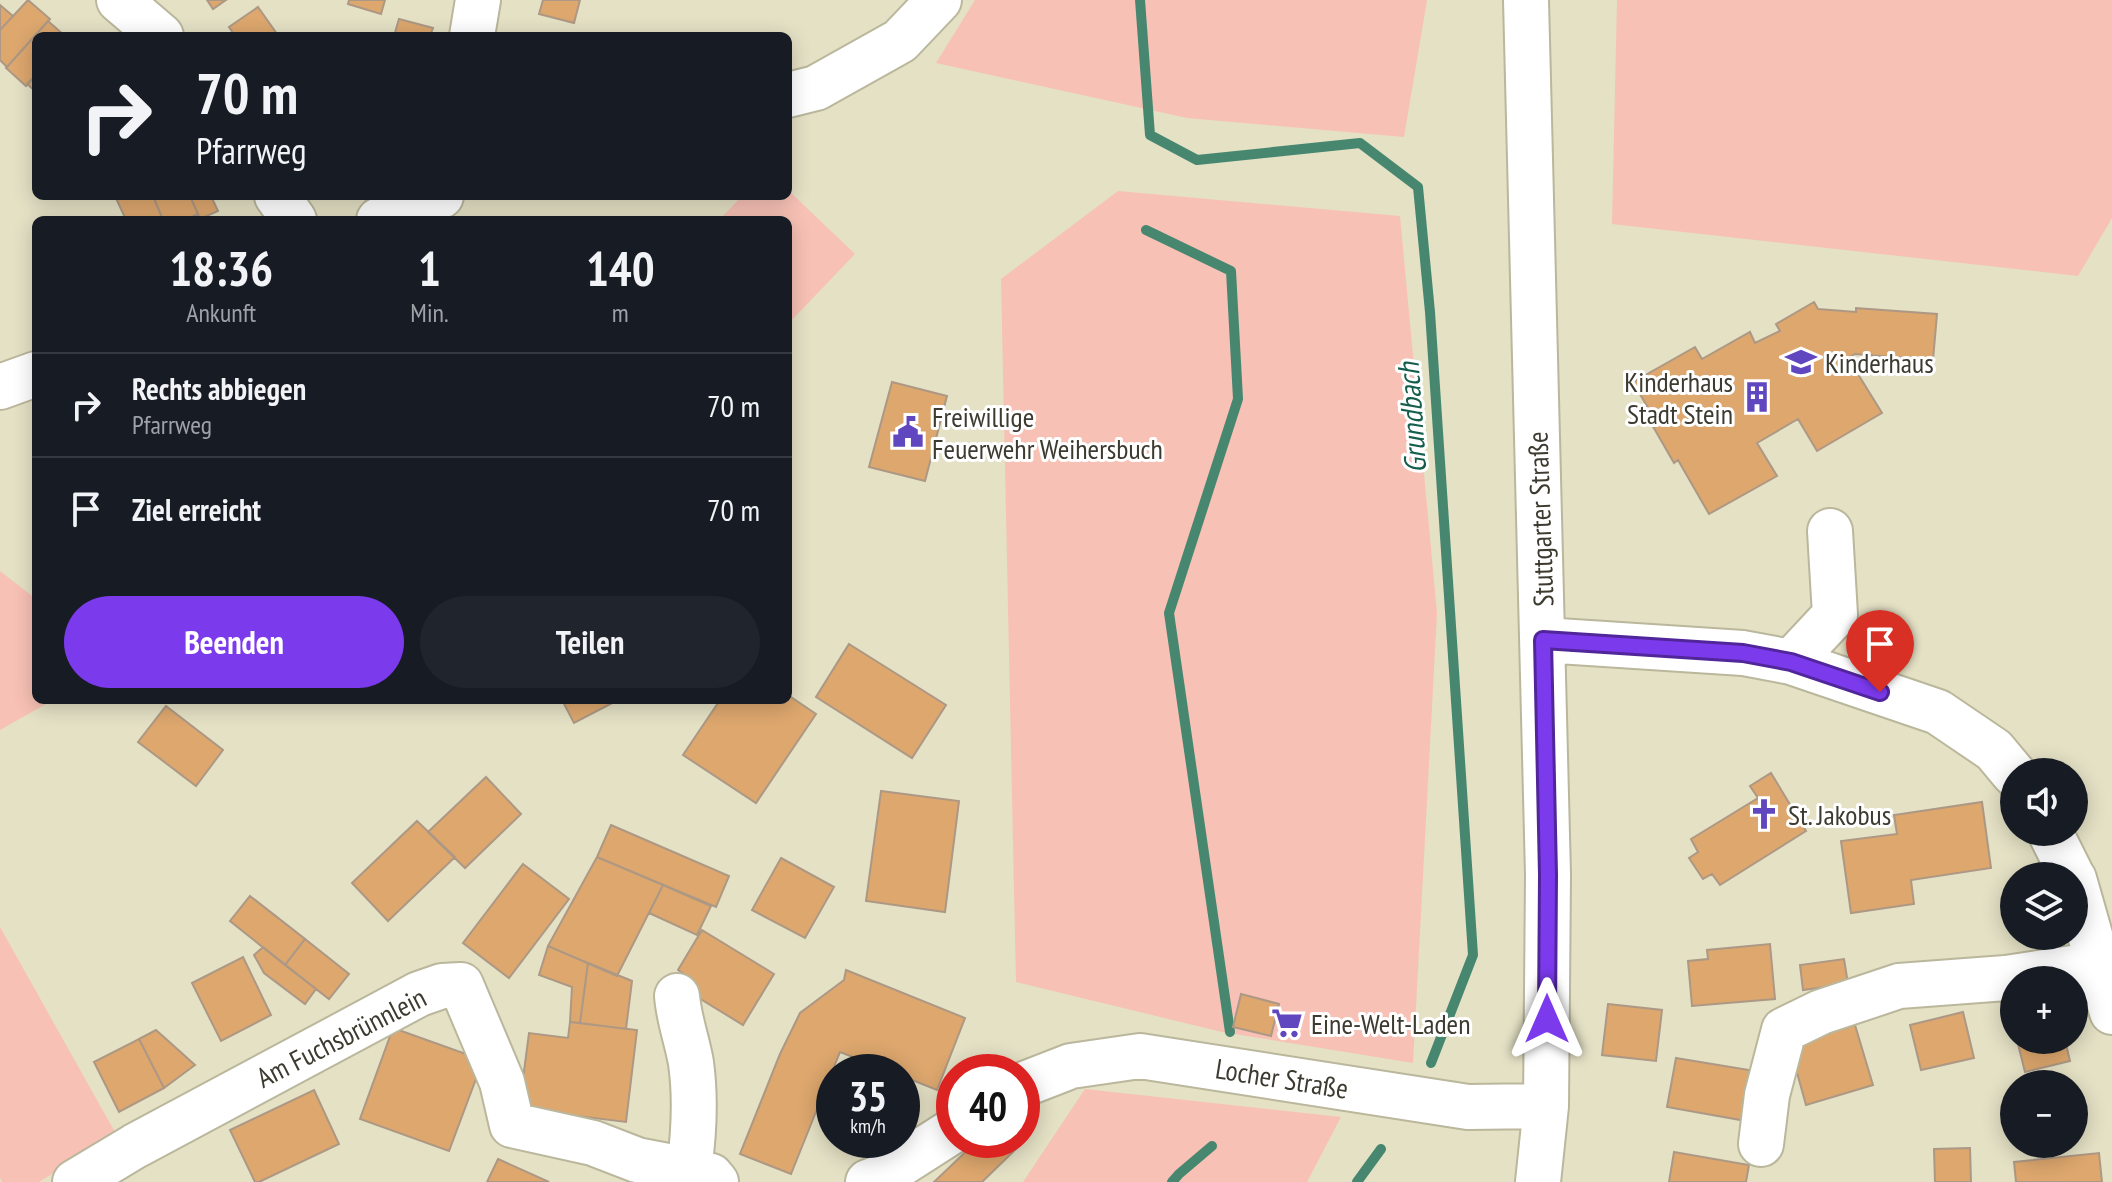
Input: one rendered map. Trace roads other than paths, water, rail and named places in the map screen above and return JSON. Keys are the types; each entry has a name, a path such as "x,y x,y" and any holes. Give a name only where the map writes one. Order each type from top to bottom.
{"street":[{"path":"119,0 156,32"},
{"path":"473,32 478,0"},
{"path":"792,94 816,88 900,41 939,0"},
{"name":"Stuttgarter Straße","path":"1526,0 1548,875 1546,1106 1538,1182"},
{"path":"389,216 431,200"},
{"path":"0,387 32,375"},
{"path":"1791,662 1835,615 1830,531"},
{"path":"1543,640 1743,653 1791,662 1938,712 1994,750 2001,758"},
{"path":"2088,928 2112,1012"},
{"path":"1761,1144 1767,1095 1784,1030 1821,1012 1899,986 2006,978 2099,964"},
{"name":"Am Fuchsbrünnlein","path":"75,1182 135,1146 419,994 442,986 461,985 502,1082 512,1125 593,1143 637,1160 703,1176"},
{"path":"677,996 679,1018 690,1060 703,1176"},
{"name":"Locher Straße","path":"1040,1078 1071,1066 1140,1056 1468,1107 1546,1106"},
{"path":"868,1182 936,1142"}],"waterway":[{"name":"Grundbach","path":"1140,0 1150,135 1197,160 1360,143 1418,187 1430,312 1473,955 1431,1063"},
{"path":"1146,230 1231,271 1238,399 1169,613 1230,1032"},
{"path":"1172,1182 1212,1146"},
{"name":"Grundbach","path":"1357,1182 1381,1149"}],"place":[{"name":"Kinderhaus","path":"1801,362"},
{"name":"Kinderhaus Stadt Stein","path":"1757,397"},
{"name":"Freiwillige Feuerwehr Weihersbuch","path":"908,432"},
{"name":"St. Jakobus","path":"1764,814"},
{"name":"Eine-Welt-Laden","path":"1287,1023"}]}
